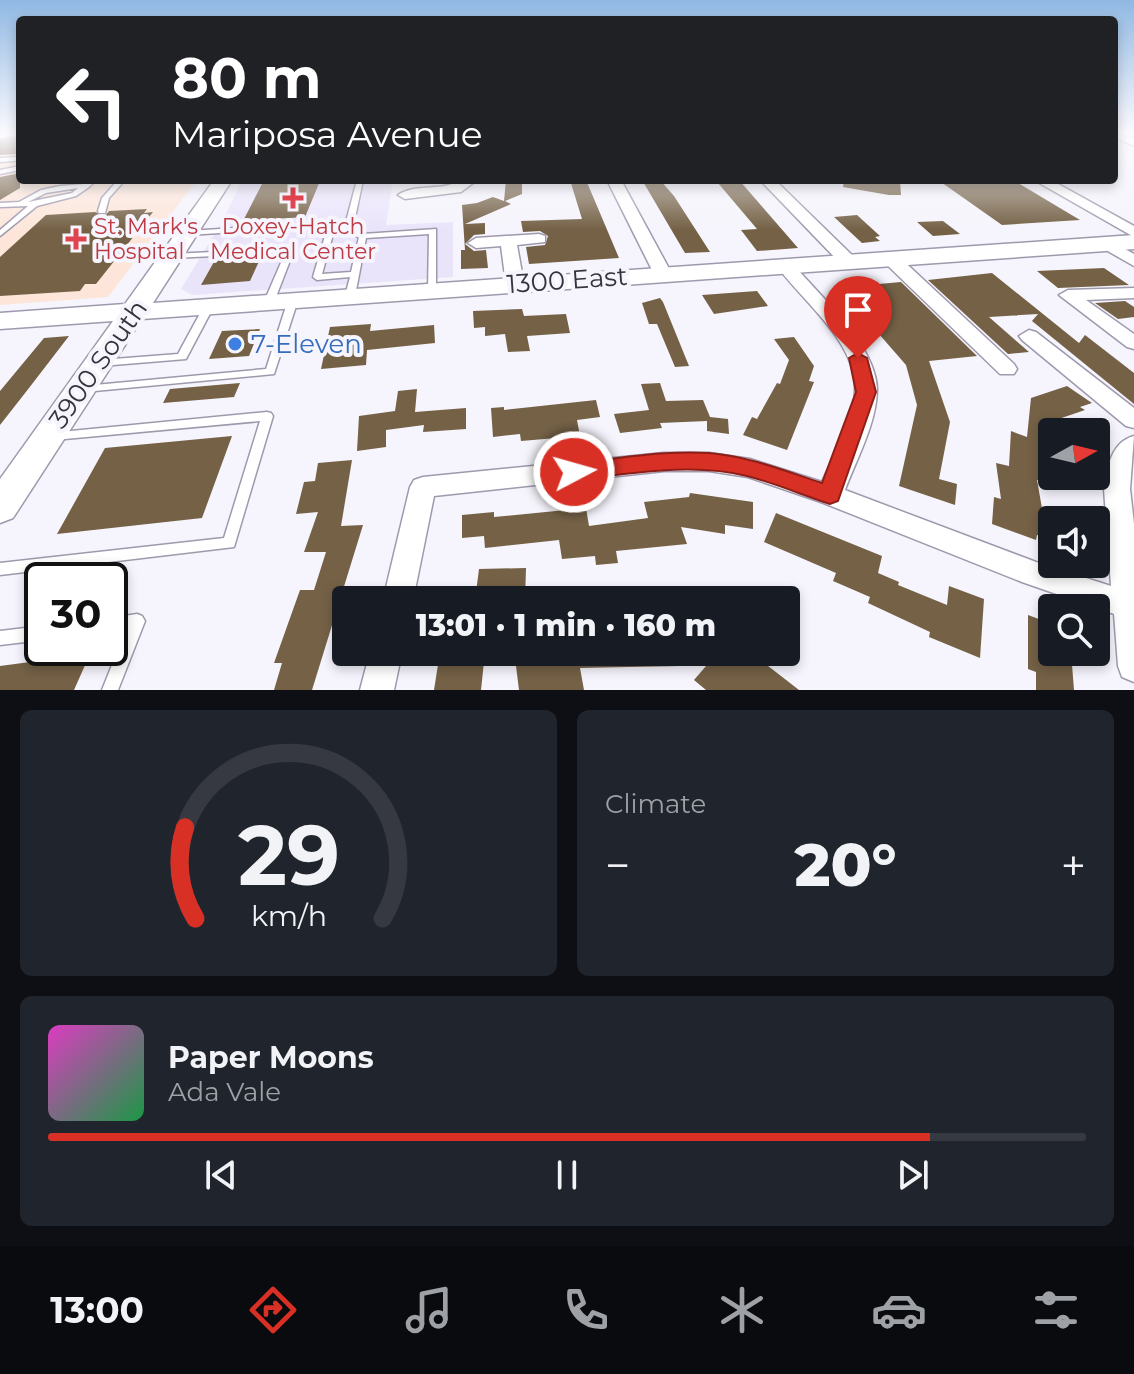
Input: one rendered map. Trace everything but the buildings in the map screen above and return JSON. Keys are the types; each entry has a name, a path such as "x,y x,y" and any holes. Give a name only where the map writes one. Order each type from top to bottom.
{"main road":[{"name":"3900 South","path":"0,508 220,184"},
{"name":"1300 East","path":"0,321 281,301 353,285 432,290 1134,242"}],"street":[{"path":"405,195 463,184"},
{"path":"616,184 663,274"},
{"path":"771,184 848,261"},
{"path":"1048,184 1134,232"},
{"path":"476,243 539,239"},
{"path":"508,241 515,284"},
{"path":"1105,243 1134,261"},
{"path":"890,258 1007,369"},
{"path":"785,266 851,348 865,380 863,405 830,495"},
{"path":"1134,293 1068,295 1134,343"},
{"path":"1029,336 1134,420"},
{"path":"1134,444 1127,450 1119,468 1117,489 1134,666"},
{"path":"401,586 423,487 664,462 709,462 750,468 830,495 1032,573 1128,605"},
{"path":"377,690 383,666"}],"lane":[{"path":"21,204 35,193 47,189 83,184"},
{"path":"0,205 35,204 70,197 89,184"},
{"path":"102,211 106,198 118,184"},
{"path":"359,184 351,218 336,229 317,277 353,285 363,236"},
{"path":"0,234 35,204"},
{"path":"188,233 318,225 363,236 433,231 432,290"},
{"path":"88,376 270,372 287,258 286,253 279,250 251,252"},
{"path":"172,256 233,253"},
{"path":"88,376 182,357 209,306"},
{"path":"0,569 229,543 267,416 48,436"},
{"path":"128,622 137,621 128,644"},
{"path":"0,638 24,635"},
{"path":"110,690 119,666"}],"shaded area":[{"name":"St. Mark's Hospital","path":"0,166 16,166 16,184 194,184 108,297 0,305"},
{"path":"240,184 392,184 386,225 453,222 453,277 192,295 181,289 224,218"}],"place":[{"name":"Doxey-Hatch Medical Center","path":"293,198"},
{"name":"St. Mark's Hospital","path":"76,239"},
{"name":"7-Eleven","path":"235,344"}],"route":[{"path":"574,472 664,462 709,462 750,468 830,495 866,392 858,358"}]}
